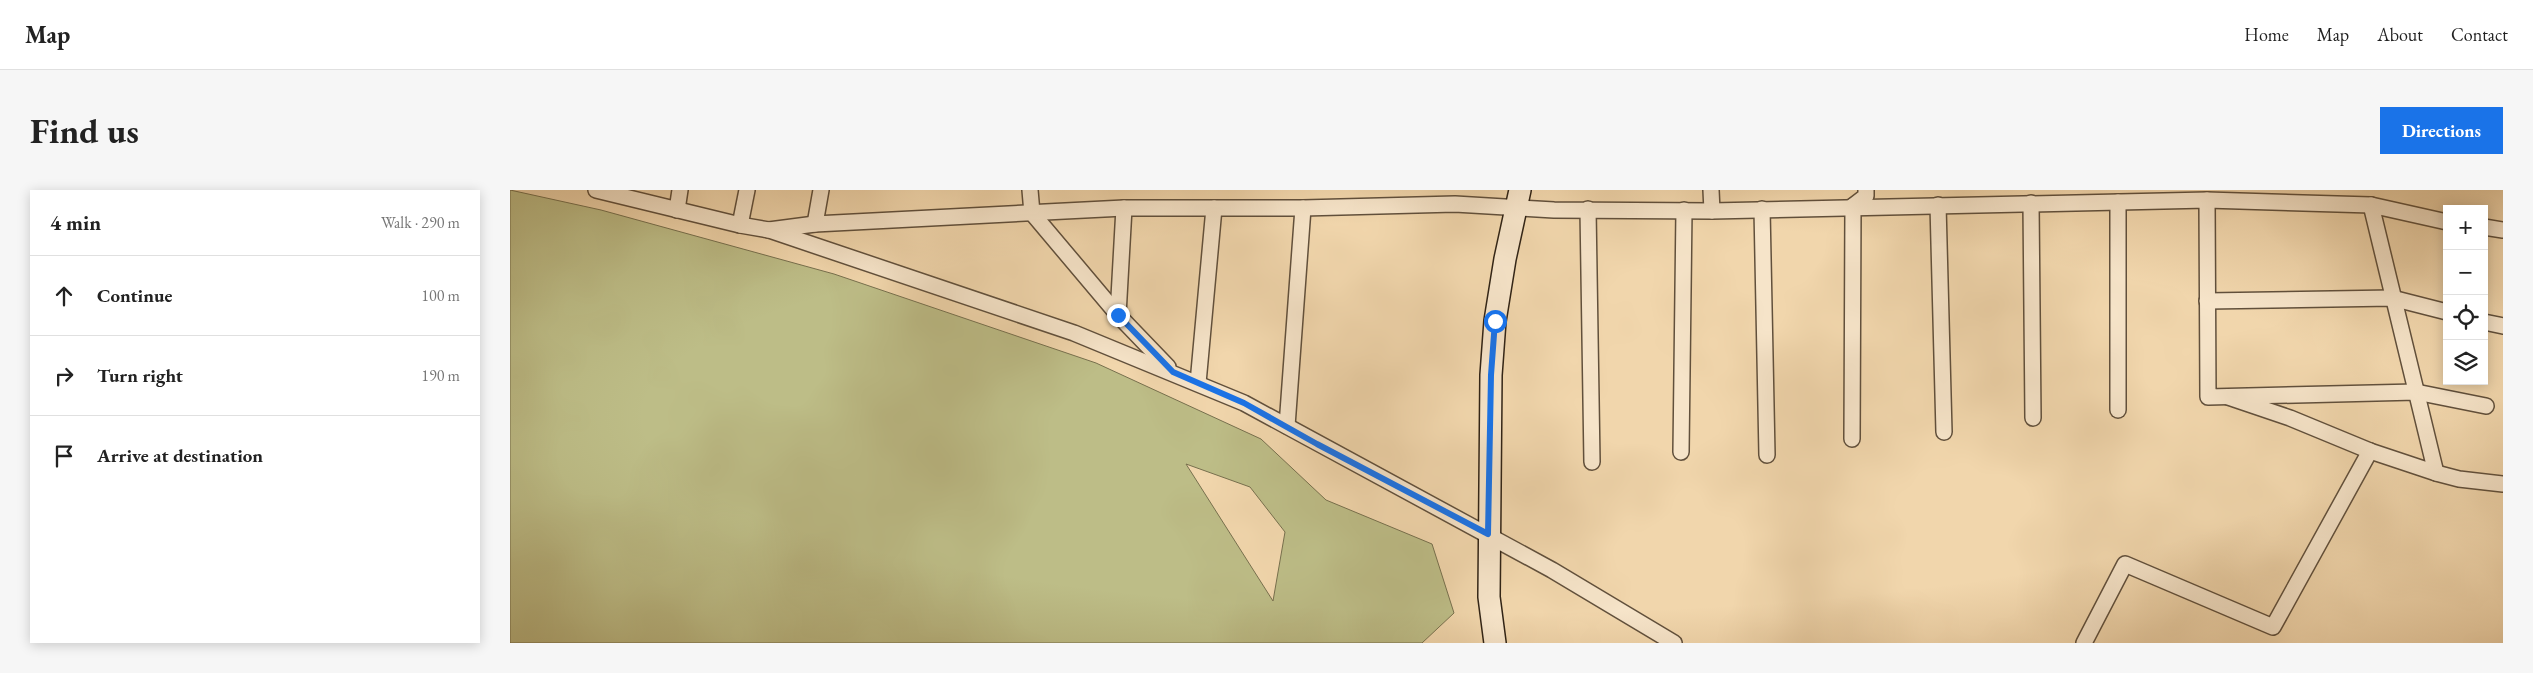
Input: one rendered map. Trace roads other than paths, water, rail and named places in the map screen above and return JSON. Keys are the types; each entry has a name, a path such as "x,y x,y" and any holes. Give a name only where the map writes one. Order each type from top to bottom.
{"street":[{"path":"597,190 740,225 769,230 1074,333 1173,372 1244,403 1317,444 1488,534 1674,643"},
{"path":"677,210 680,190"},
{"path":"740,225 747,190"},
{"path":"816,224 821,190"},
{"path":"1030,190 1032,213 1118,315 1173,372"},
{"path":"1711,190 1712,210"},
{"path":"1853,206 1866,196 1866,190"},
{"path":"769,230 816,224 1124,208 1303,208 1395,197 1455,204 1518,199 1588,209 1712,210 1938,204 2118,202 2180,195 2207,200 2371,206 2443,221"},
{"path":"1495,643 1489,597 1488,534 1491,375 1495,321 1505,259 1518,199"},
{"path":"2207,200 2208,397 2416,392 2486,406"},
{"path":"2118,202 2118,410"},
{"path":"2031,203 2033,418"},
{"path":"1938,204 1944,432"},
{"path":"1852,439 1853,206"},
{"path":"2371,206 2436,473"},
{"path":"1118,315 1124,208"},
{"path":"1198,383 1214,208"},
{"path":"1287,426 1303,208"},
{"path":"1588,209 1592,462"},
{"path":"1762,209 1767,455"},
{"path":"1681,452 1684,210"},
{"path":"2488,228 2503,230"},
{"path":"2208,301 2392,298 2443,311"},
{"path":"2488,323 2503,326"},
{"path":"2228,397 2290,418 2370,451 2436,473 2459,479 2503,484"},
{"path":"2084,643 2125,564 2274,627 2370,451"}]}
